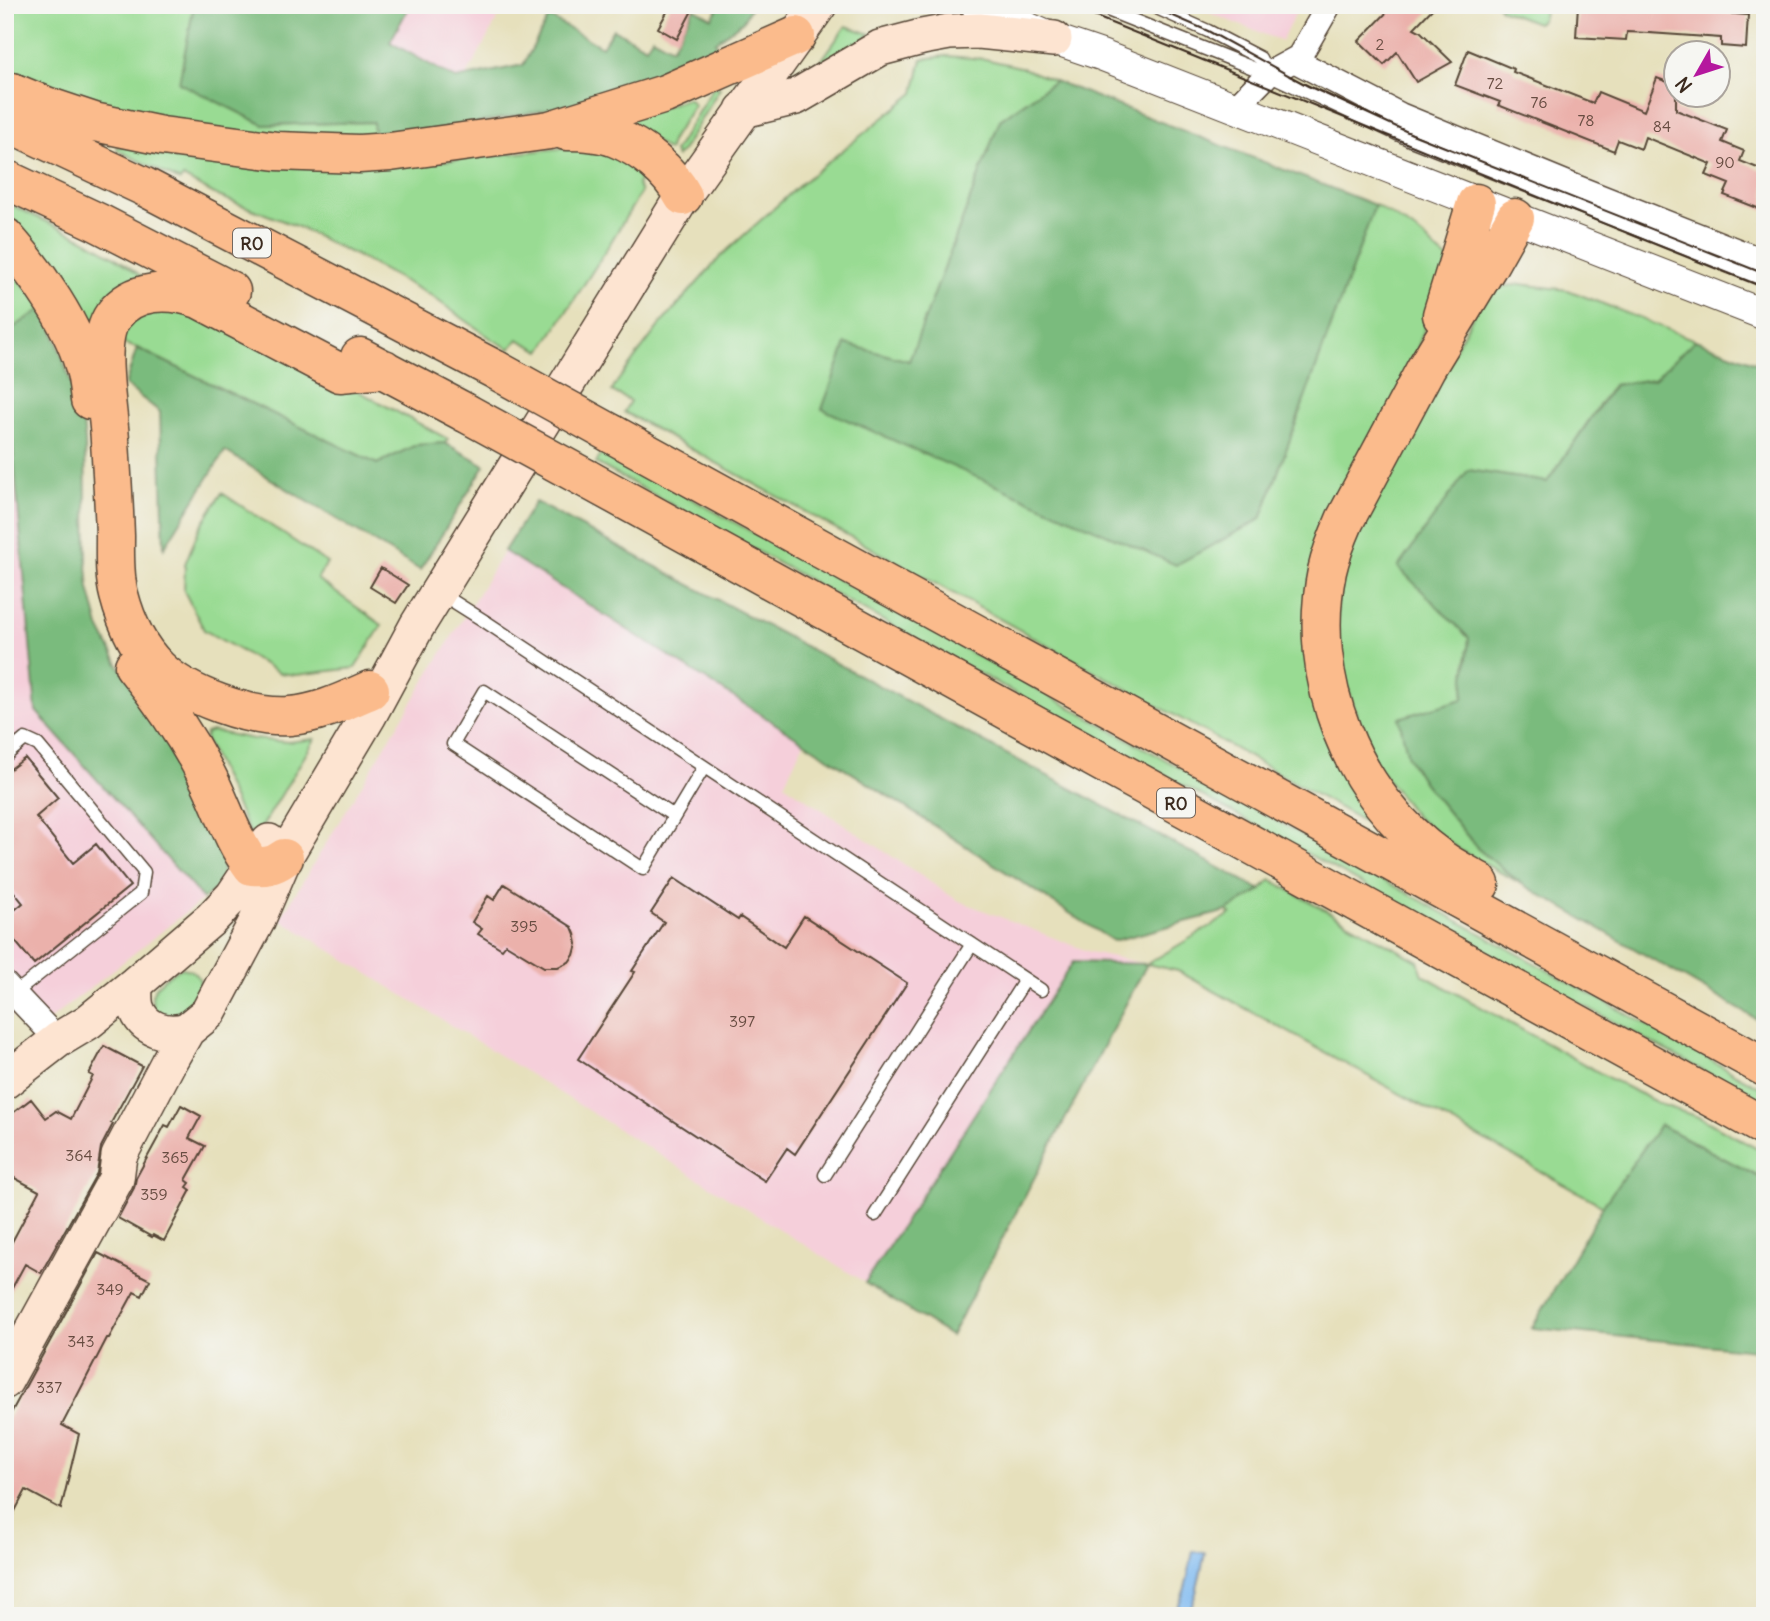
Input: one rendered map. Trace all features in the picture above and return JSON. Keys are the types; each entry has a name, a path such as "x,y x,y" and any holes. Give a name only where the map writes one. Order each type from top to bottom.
{"highway":[{"path":"550,130 665,94 796,37"},
{"path":"5,92 12,92 94,122 162,136 277,151 337,154 390,152 550,130 585,131 615,137 629,145 658,165 683,197"},
{"name":"R0","path":"5,121 143,187 496,370 1765,1067"},
{"name":"R0","path":"5,179 99,223 466,413 1765,1127"},
{"path":"1505,924 1478,881 1440,859 1409,831 1381,800 1355,762 1344,738 1330,692 1322,644 1322,615 1328,568 1345,520 1426,368 1499,249 1524,201"},
{"path":"1426,368 1476,203"},
{"path":"5,237 61,314 86,372 96,453 95,526 103,600 112,630 130,661 160,698 206,775 243,853 256,873"},
{"path":"370,690 305,714 279,716 240,710 200,697 159,670 135,638 118,593 110,421 103,367 105,332 112,316 131,299 146,293 183,294 200,299 340,373 384,369"}],"main road":[{"path":"5,1081 58,1040 88,1022 135,984 211,919 256,873 369,715 417,626 683,197 819,5"},
{"path":"743,110 796,97 880,48 922,37 949,32 979,31 1054,39"},
{"path":"5,1381 116,1179 119,1156 168,1063 187,1030 208,1013 257,921 256,873 292,807 332,737 417,626"},
{"path":"169,955 195,958 205,966 212,975 217,997"},
{"path":"135,984 137,1009 151,1027 162,1032 177,1033 187,1030"}],"street":[{"path":"976,5 1054,39 1101,55 1476,203 1524,201 1765,315"},
{"path":"1234,109 1268,74 1303,53 1329,5"},
{"path":"1294,60 1401,115 1765,262"},
{"path":"10,989 58,1040"}],"lane":[{"path":"1095,5 1268,74 1409,139 1524,201 1765,280"},
{"path":"1150,5 1260,58 1268,74"},
{"path":"438,592 1041,990"},
{"path":"674,816 484,691 453,744 643,869 704,766"},
{"path":"5,756 25,739 38,745 144,872 141,893 10,989"},
{"path":"825,1175 972,944"},
{"path":"875,1215 1026,980"}],"shaded area":[{"path":"409,5 505,5 466,77 456,79 389,42"},
{"path":"1189,5 1300,5 1281,41"},
{"path":"5,380 36,711 203,899 33,1033 5,1010"},
{"path":"504,551 804,742 784,784 957,900 1090,952 1147,964 951,1336 280,919"}],"green space":[{"path":"5,5 194,5 180,83 264,125 374,122 374,138 272,138 126,117 5,74"},
{"path":"194,5 410,5 390,42 456,79 523,65 549,17 602,47 613,29 646,47 652,37 672,48 694,8 712,18 720,5 752,5 743,21 715,42 720,49 691,68 581,103 420,134 374,138 373,122 264,125 179,83"},
{"path":"1498,5 1544,5 1544,13 1537,23 1500,9"},
{"path":"846,26 871,34 809,78"},
{"path":"946,56 985,59 1020,67 1055,81 1000,120 909,362 1261,519 1375,205 1416,231 1449,260 1309,630 1409,847 624,412 630,401 612,391 617,382 659,326 722,255 803,182 914,93 922,59"},
{"path":"1055,81 1375,205 1261,519 1176,565 822,409 846,344 909,361 1000,120"},
{"path":"714,86 720,88 676,157 674,152"},
{"path":"688,98 694,105 672,139 668,151 625,120"},
{"path":"118,146 405,165 554,149 599,147 645,172 637,184 641,192 541,351 518,339 510,349 430,295 357,256 296,226 218,196 183,177 180,181 117,150"},
{"path":"5,202 98,247 148,282 93,341 5,216"},
{"path":"5,265 45,307 5,333"},
{"path":"1491,283 1500,287 1520,284 1568,290 1695,340 1654,379 1613,385 1547,482 1468,470 1469,638 1463,699 1408,757 1424,783 1478,849 1522,884 1461,851 1416,817 1369,755 1336,649 1338,592 1354,533"},
{"path":"151,301 274,346 448,439 445,443 416,445 377,464 137,348 111,340"},
{"path":"45,307 82,415 85,441 87,566 89,588 99,627 118,664 171,740 217,830 224,860 222,880 219,887 203,899 36,711 5,379 5,333"},
{"path":"1695,340 1765,366 1765,1024 1522,884 1478,849 1424,783 1408,757 1399,718 1463,699 1469,638 1398,567 1468,470 1547,482 1614,385 1654,379"},
{"path":"137,348 377,464 416,445 445,443 485,465 420,570 225,451 164,548 160,412 125,385"},
{"path":"603,450 1765,1090 1765,1105 596,463"},
{"path":"222,493 327,563 317,579 382,625 355,668 296,675 280,673 204,630 184,591 185,564 199,529"},
{"path":"535,502 1261,890 1227,911 1113,941 504,551"},
{"path":"212,731 288,742 315,739 257,835 249,832 205,739 206,733"},
{"path":"1271,880 1418,961 1423,975 1611,1079 1662,1105 1701,1118 1765,1153 1765,1180 1660,1125 1603,1206 1178,971 1147,964 1231,914 1227,911 1261,890"},
{"path":"1073,962 1147,964 951,1336 865,1283"},
{"path":"182,968 192,971 200,983 191,1006 178,1018 153,1010 153,992 168,976"},
{"path":"1660,1125 1765,1180 1765,1351 1532,1328 1603,1206"}],"water":[{"path":"1193,1551 1205,1553 1196,1593 1188,1616 1172,1616 1183,1593"}],"building":[{"path":"671,5 695,5 677,39 658,28"},
{"path":"1394,5 1436,5 1414,28 1452,62 1416,82 1397,52 1384,65 1359,41"},
{"path":"1578,5 1725,5 1724,13 1748,15 1746,48 1732,47 1732,38 1627,32 1626,40 1576,37"},
{"path":"1468,50 1514,69 1513,72 1593,103 1598,92 1644,111 1657,78 1662,80 1662,108 1676,108 1727,130 1722,142 1744,151 1740,161 1765,171 1765,211 1724,195 1729,184 1706,175 1711,164 1645,137 1641,149 1618,140 1614,151 1455,85"},
{"path":"381,568 408,585 396,603 370,587"},
{"path":"25,758 58,798 36,817 73,863 96,844 130,886 34,964 5,929 5,918 23,903 5,881 5,773"},
{"path":"674,878 784,947 804,916 907,983 795,1154 787,1148 765,1181 578,1059 664,922 651,913"},
{"path":"504,884 572,927 577,944 569,962 558,967 544,967 506,944 502,949 478,934 482,929 472,922 488,896 494,900"},
{"path":"104,1046 142,1066 111,1123 113,1124 101,1147 97,1173 41,1273 25,1264 5,1301 5,1255 39,1191 5,1173 5,1119 31,1099 46,1118 56,1111 71,1119 93,1076 89,1074"},
{"path":"181,1105 201,1116 189,1138 205,1146 186,1180 190,1183 187,1187 191,1190 164,1241 118,1218 165,1125 169,1127"},
{"path":"98,1253 150,1280 142,1296 134,1292 62,1425 79,1434 61,1509 26,1490 5,1530 5,1424"}],"tram line":[{"path":"1066,5 1765,288"},
{"path":"1148,5 1208,31 1308,86 1412,134 1765,274"}]}
